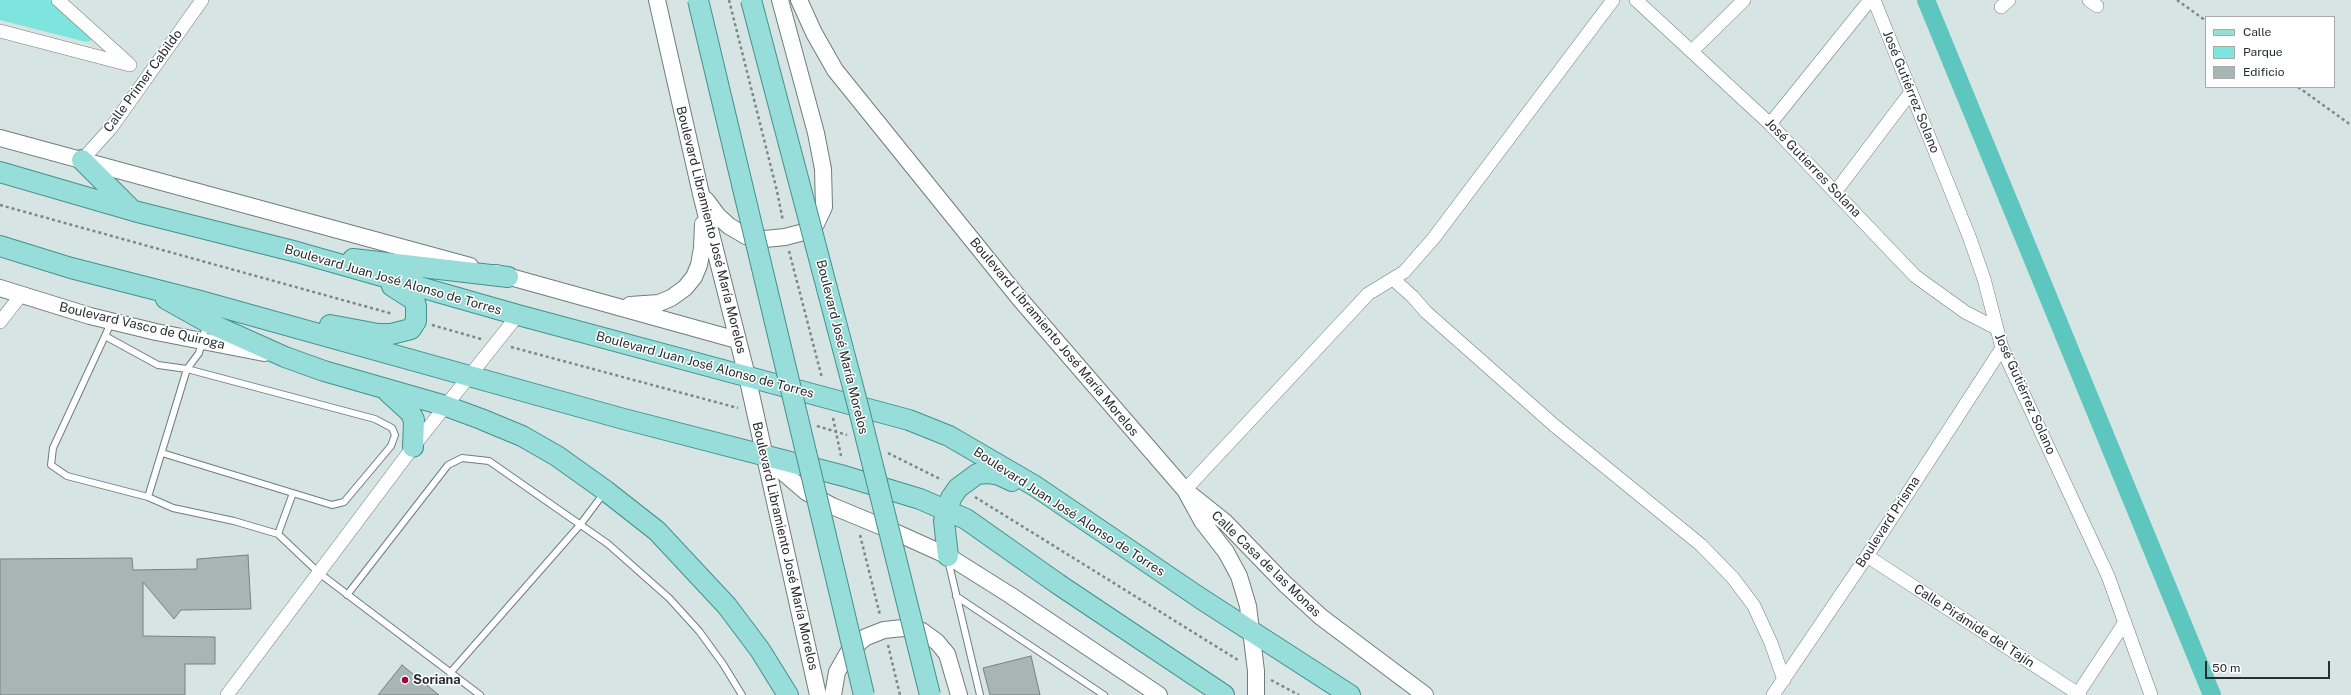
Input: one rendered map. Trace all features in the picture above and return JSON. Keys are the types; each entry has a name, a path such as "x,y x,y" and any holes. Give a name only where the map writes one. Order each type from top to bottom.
{"main road":[{"path":"698,0 864,695"},
{"name":"Boulevard José María Morelos","path":"751,0 858,406 930,695"},
{"path":"82,160 134,211"},
{"name":"Boulevard Juan José Alonso de Torres","path":"0,172 134,211 297,252 518,315 909,420 949,436 1035,486 1251,632 1350,695"},
{"path":"0,246 71,268 200,301 764,456 844,476 920,499 966,519 1058,584 1224,695"},
{"path":"297,252 508,277"},
{"path":"200,301 378,334 397,333 411,329 417,313 414,300 370,273"},
{"path":"147,288 207,322 285,356 324,371 446,406 522,436 557,456 606,491 657,531 727,606 760,650 788,695"},
{"path":"378,386 395,397 410,412 415,431 413,446"},
{"path":"948,556 944,521 946,509 958,488 977,474 988,473 999,475 1112,549 1152,566"}],"street":[{"path":"58,0 145,78"},
{"name":"Boulevard Libramiento José María Morelos","path":"657,0 701,194 747,376 818,695"},
{"path":"701,194 718,216 746,236 765,239 785,237 804,232 816,224 824,207 825,191 816,133 780,0"},
{"name":"Boulevard Libramiento José María Morelos","path":"800,0 814,33 835,70 1019,298 1184,490 1202,521 1226,552 1239,576 1248,606 1256,671 1256,695"},
{"path":"1184,490 1368,294 1404,272 1433,239 1613,0"},
{"name":"José Gutierres Solana","path":"1636,0 1770,124 1836,191 1915,276 1958,307 1996,328"},
{"path":"1692,51 1744,0"},
{"path":"1770,124 1870,0"},
{"name":"José Gutiérrez Solano","path":"1874,0 1969,236 1984,279 2002,348 2108,576 2152,695"},
{"name":"Calle Primer Cabildo","path":"82,160 111,128 200,1"},
{"path":"0,31 130,65"},
{"path":"1836,191 1911,92"},
{"path":"0,138 737,340"},
{"path":"607,304 642,305 659,303 671,298 685,288 697,271 702,248 701,194"},
{"path":"1393,279 1431,317 1555,426 1701,545 1733,578 1754,606 1771,643 1784,680"},
{"name":"Boulevard Vasco de Quiroga","path":"0,288 111,321 202,342 285,356"},
{"path":"0,322 21,295"},
{"path":"227,695 413,446 518,315"},
{"name":"Boulevard Prisma","path":"1773,695 1867,556 2002,348"},
{"path":"764,456 806,492 855,516 948,556 1010,595 1159,695"},
{"name":"Calle Casa de las Monas","path":"1184,490 1225,522 1285,584 1321,617 1425,695"},
{"name":"Calle Pirámide del Tajín","path":"1867,556 2078,694"},
{"path":"2078,694 2125,622"},
{"path":"833,695 837,672 849,652 866,637 884,630 903,628 922,631 937,642 947,654 959,695"}],"lane":[{"path":"111,321 53,448 51,465 67,476 148,497 174,508 234,521 278,534 319,573 480,695"},
{"path":"148,497 187,369 199,354 207,322"},
{"path":"105,336 158,365 187,369 375,418 392,428 395,435 391,446 344,502 332,505 162,453"},
{"path":"347,595 438,475 448,465 462,458 489,461 608,544 669,598 699,631 723,664 742,695"},
{"path":"450,672 580,525 606,491"},
{"path":"278,534 293,493"},
{"path":"948,556 980,695"},
{"path":"956,596 1104,695"}],"path":[{"path":"729,0 777,191 785,237 836,430 844,476"},
{"path":"2177,0 2205,20"},
{"path":"2299,88 2351,125"},
{"path":"836,430 849,436"},
{"path":"884,452 986,502 1256,671 1299,695"},
{"path":"855,516 900,695"}],"green space":[{"path":"0,0 53,0 92,40 86,42 0,20"}],"building":[{"path":"248,555 251,609 181,610 174,619 143,582 143,636 215,637 215,664 185,664 185,695 0,695 0,559 132,558 133,570 197,569 197,559"},
{"path":"1031,656 1040,695 990,695 983,668"},
{"name":"Soriana","path":"402,665 439,695 378,695"}],"waterway":[{"path":"1926,0 2212,695"}],"place":[{"name":"Soriana","path":"405,680"}]}
